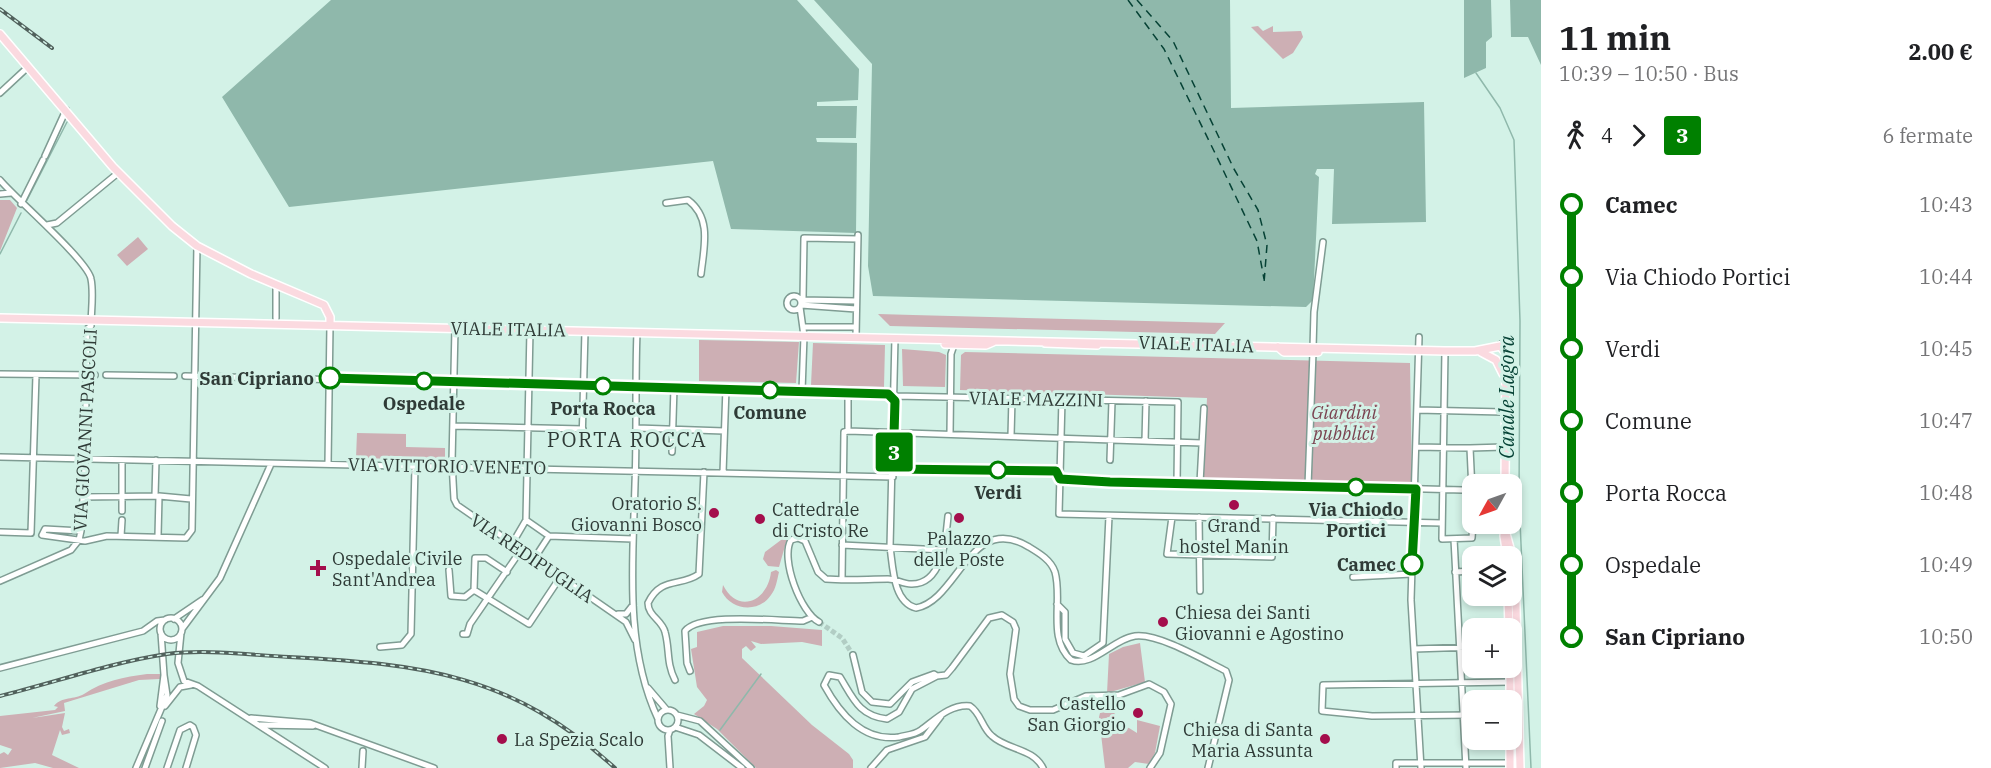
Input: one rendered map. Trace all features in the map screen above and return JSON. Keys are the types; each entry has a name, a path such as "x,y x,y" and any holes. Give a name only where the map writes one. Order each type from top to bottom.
{"main road":[{"path":"0,34 118,172 172,226 196,246 276,285 324,305 330,317 330,326"},
{"name":"VIALE ITALIA","path":"0,318 1114,342 1278,347 1284,352 1313,350 1335,353 1342,348 1475,351 1496,347"},
{"name":"VIALE ITALIA","path":"925,339 933,344 986,345 997,340"},
{"path":"1503,378 1494,358 1496,347 1505,354"},
{"name":"VIALE ITALIA","path":"1475,351 1494,358"},
{"path":"1494,358 1505,354"},
{"path":"1505,354 1503,378 1505,474"},
{"path":"1507,534 1515,566 1520,768"},
{"path":"1510,678 1510,690"},
{"path":"1510,750 1510,766"}],"street":[{"path":"0,93 28,67"},
{"path":"21,204 66,110"},
{"path":"47,225 57,223 118,172"},
{"path":"0,180 21,204 47,225 91,276 91,320"},
{"path":"0,194 11,193"},
{"path":"666,203 688,200 703,218 701,274"},
{"path":"24,215 31,211"},
{"path":"700,225 703,218"},
{"path":"802,391 804,336 801,303 804,238 858,237 856,338"},
{"path":"697,239 704,238"},
{"path":"1308,486 1314,312 1323,242"},
{"path":"81,531 45,529 42,532 44,537 79,540 121,536 186,538 192,530 197,322 196,246"},
{"path":"276,285 276,318"},
{"path":"801,303 856,301"},
{"path":"801,303 810,308 856,309"},
{"name":"VIA GIOVANNI PASCOLI","path":"79,540 85,459 87,329 91,326 91,320"},
{"path":"328,464 330,326"},
{"path":"803,327 856,327"},
{"path":"453,466 455,328"},
{"path":"512,544 526,520 530,330"},
{"path":"582,444 585,331"},
{"path":"637,332 633,539 635,640 645,685 669,750"},
{"path":"1419,337 1412,574 1421,765"},
{"path":"895,338 890,547 895,579 905,602 911,606 920,607 930,602 980,548 992,540 1005,537 1030,547 1048,561 1056,577 1060,643 1071,660 1082,662 1121,641 1134,636 1148,636 1226,670 1229,680 1208,768"},
{"path":"950,434 952,344 962,339"},
{"path":"1445,351 1442,539 1474,536 1474,534"},
{"path":"0,374 95,375"},
{"path":"0,532 32,533 36,375"},
{"path":"106,375 171,375"},
{"name":"VIALE MAZZINI","path":"185,376 726,388 888,394 895,398 1178,402 1179,442"},
{"path":"672,452 674,387"},
{"path":"723,473 726,388"},
{"path":"842,579 848,392"},
{"path":"1011,436 1012,398"},
{"path":"1062,399 1059,514 1442,523"},
{"path":"1110,460 1112,401"},
{"path":"1145,441 1146,401"},
{"path":"1200,483 1204,408"},
{"path":"1417,410 1503,412"},
{"path":"454,426 583,429"},
{"path":"636,428 724,431"},
{"path":"846,432 1202,443"},
{"path":"1176,483 1179,442"},
{"path":"1417,447 1504,447"},
{"path":"1470,447 1472,474"},
{"name":"VIA VITTORIO VENETO","path":"0,457 893,477"},
{"path":"122,460 122,511"},
{"path":"156,460 158,536"},
{"path":"161,633 169,639 176,638 220,578 271,464"},
{"path":"380,647 402,645 411,634 415,466"},
{"name":"VIA REDIPUGLIA","path":"453,466 454,498 462,510 629,625 635,640"},
{"path":"675,680 668,666 665,631 648,609 648,603 663,585 693,578 699,574 704,472"},
{"path":"1060,479 1462,490"},
{"path":"1377,488 1377,496"},
{"path":"83,497 157,496 191,499"},
{"path":"819,622 810,618 798,595 790,570 788,549 791,540 798,538 805,541 820,576 826,579 895,579 910,584 923,582 938,567 948,516"},
{"path":"1057,603 1065,612 1065,639 1072,653 1084,656 1103,643 1109,516"},
{"path":"1172,517 1167,554 1272,557 1273,518"},
{"path":"1199,517 1200,591"},
{"path":"121,536 122,520"},
{"path":"526,520 549,536 633,539"},
{"path":"534,559 549,536"},
{"path":"1454,539 1462,690"},
{"path":"0,581 71,550 79,540"},
{"path":"842,545 943,550"},
{"path":"463,634 467,634 470,624 521,550"},
{"path":"474,590 475,558 486,558 507,572"},
{"path":"449,570 451,596 465,597 474,590"},
{"path":"1455,572 1462,572"},
{"path":"1353,577 1412,574"},
{"path":"474,590 489,597 529,624 561,576"},
{"path":"0,668 143,631 158,621 174,619 208,595"},
{"path":"614,614 626,614 634,603"},
{"path":"853,655 862,692 872,702 890,704 912,682 934,674 944,676 989,618 1002,615 1012,622 1016,629 1010,674 1014,699 1019,706 1030,710 1053,710 1086,696 1119,695 1149,684 1164,692 1170,700 1170,710 1160,753 1150,768"},
{"path":"690,671 687,663 685,631 692,624 735,619 803,621 810,618"},
{"path":"174,619 180,623 178,663 180,675 184,681 198,686 325,768"},
{"path":"145,768 159,717 163,678 161,626 165,620"},
{"path":"462,621 470,624"},
{"path":"163,652 169,639"},
{"path":"1414,649 1460,648"},
{"path":"937,676 912,689 899,712 887,719 859,708 836,675 830,675 824,682 834,704 847,718 877,736 891,738 915,733 941,714 960,706 969,706 976,712 990,735 1034,756 1043,768"},
{"path":"163,678 170,695"},
{"path":"1462,715 1342,715 1341,712 1322,711 1323,685 1510,682"},
{"path":"645,685 666,709 677,715 700,721 751,768"},
{"path":"136,768 170,695 180,687 198,686"},
{"path":"659,722 660,713 666,709"},
{"path":"871,768 887,750 925,737 933,730 941,714"},
{"path":"670,768 669,750 672,728 677,715"},
{"path":"244,716 256,720 300,721 434,768"},
{"path":"281,726 300,721"},
{"path":"659,722 699,735 742,768"},
{"path":"167,768 180,730 190,725 194,727 196,735 186,768"},
{"path":"259,725 315,726"},
{"path":"281,726 278,734 284,741"},
{"path":"1465,750 1466,765"},
{"path":"362,768 363,751"},
{"path":"1396,766 1510,766"}],"green space":[{"path":"1258,26 1263,31 1273,26 1273,32 1301,31 1303,37 1293,53 1283,59 1251,27"},
{"path":"0,200 10,200 17,208 0,251"},
{"path":"138,237 148,249 127,266 117,255"},
{"path":"878,314 1225,323 1215,334 890,326"},
{"path":"699,340 799,342 796,383 699,381"},
{"path":"813,343 885,345 884,387 811,385"},
{"path":"902,349 939,352 946,355 945,387 903,386"},
{"name":"Giardini pubblici","path":"965,352 1410,363 1412,485 1203,480 1207,398 960,390 961,355"},
{"path":"357,433 406,434 406,447 445,448 445,460 356,458"},
{"path":"785,537 787,539 779,567 768,566 763,559 765,552"},
{"path":"776,570 779,572 774,590 760,605 739,606 732,603 722,592 723,585 736,600 752,601 764,590 771,572"},
{"path":"723,626 771,626 822,630 822,646 802,642 761,644 751,641 756,647 751,651 746,646 742,649 742,658 812,725 849,754 853,760 853,768 756,768 717,729 694,714 704,706 707,700 697,687 691,649 697,647 697,632"},
{"path":"1140,643 1145,682 1107,693 1109,654 1123,647"},
{"path":"147,674 161,674 160,679 139,680 64,703 65,711 32,718 65,713 62,727 64,731 69,729 70,733 62,735 60,730 52,755 79,768 53,768 35,763 0,768 0,754 4,752 8,755 12,749 0,745 0,716 55,710 58,707 54,706 57,703 80,696 106,683"},
{"path":"1115,708 1114,721 1111,721 1109,729 1117,728 1117,725 1137,733 1137,720 1160,726 1155,753 1149,764 1135,762 1128,768 1105,768 1099,717 1101,709"}],"shaded area":[{"path":"331,0 797,0 859,69 858,100 817,102 817,106 857,106 856,138 816,138 817,142 857,143 856,233 731,229 713,161 289,207 222,97"},
{"path":"814,0 1230,0 1231,108 1424,102 1426,222 1332,224 1334,169 1317,169 1315,174 1319,177 1313,300 1306,307 873,296 868,266 872,64"},
{"path":"1464,0 1491,0 1492,37 1486,42 1486,68 1464,78"},
{"path":"1510,0 1541,0 1541,65 1528,37 1511,37"}],"waterway":[{"name":"Canale Lagora","path":"1476,73 1500,108 1514,140 1520,321 1519,499 1531,768"},
{"path":"26,202 67,122"},
{"path":"0,254 21,213"},
{"path":"720,730 761,674"}],"ferry route":[{"path":"1128,0 1164,49 1214,151 1257,241 1264,279"},
{"path":"1137,0 1173,41 1234,169 1258,210 1267,245 1264,283"}],"tunnel":[{"path":"819,622 842,638 853,655"}],"railway":[{"path":"0,9 52,48"},
{"path":"0,696 126,662 167,654 228,653 382,664 423,670 502,693 539,712 577,737 615,768"}],"bus line":[{"name":"3","path":"330,378 888,394 895,401 893,469 1056,471 1060,479 1110,482 1416,489 1412,564"}],"place":[{"name":"San Cipriano","path":"330,378"},
{"name":"Ospedale","path":"424,381"},
{"name":"Porta Rocca","path":"603,386"},
{"name":"Comune","path":"770,390"},
{"name":"Verdi","path":"998,470"},
{"name":"Via Chiodo Portici","path":"1356,487"},
{"name":"Grand hostel Manin","path":"1234,505"},
{"name":"Oratorio S. Giovanni Bosco","path":"714,513"},
{"name":"Palazzo delle Poste","path":"959,518"},
{"name":"Cattedrale di Cristo Re","path":"760,519"},
{"name":"Camec","path":"1412,564"},
{"name":"Ospedale Civile Sant'Andrea","path":"318,568"},
{"name":"Chiesa dei Santi Giovanni e Agostino","path":"1163,622"},
{"name":"Castello San Giorgio","path":"1138,713"},
{"name":"La Spezia Scalo","path":"502,739"},
{"name":"Chiesa di Santa Maria Assunta","path":"1325,739"}],"district":[{"name":"PORTA ROCCA","path":"627,439"}]}
